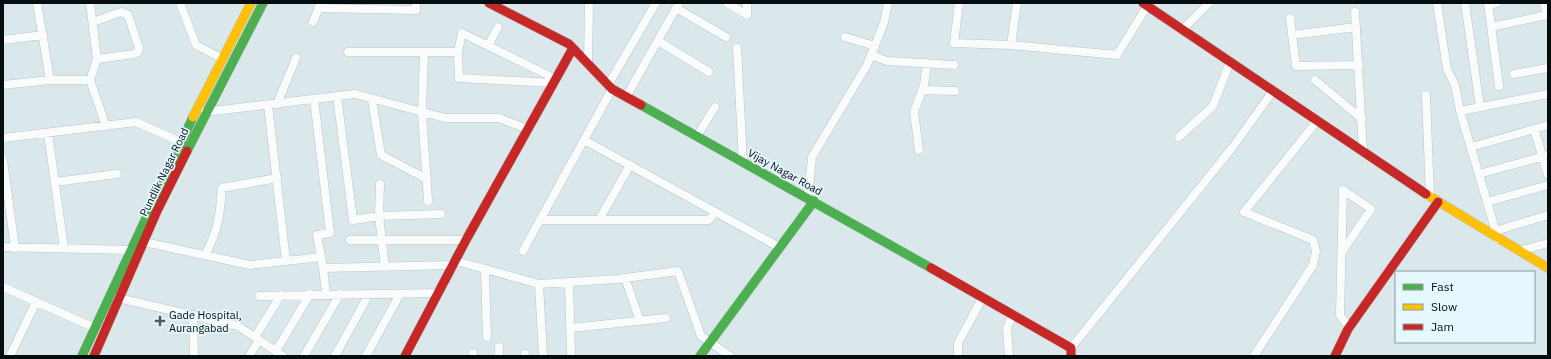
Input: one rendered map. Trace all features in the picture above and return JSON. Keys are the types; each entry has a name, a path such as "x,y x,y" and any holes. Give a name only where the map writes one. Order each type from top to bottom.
{"street":[{"path":"37,3 50,80"},
{"path":"90,3 97,59 90,80 106,126"},
{"path":"180,3 196,45 223,59"},
{"path":"183,12 187,3"},
{"name":"Pundlik Nagar Road","path":"94,356 119,298 135,252 180,142 251,3"},
{"name":"Pundlik Nagar Road","path":"82,356 110,296 135,252 144,242 263,3"},
{"path":"313,22 320,6 416,10 416,3"},
{"name":"Vijay Nagar Road","path":"489,3 569,44 610,87 626,97 1013,314 1071,352"},
{"path":"588,64 589,3"},
{"path":"523,251 584,140 610,87 656,3"},
{"path":"726,3 747,15 747,3"},
{"path":"700,356 779,248 811,200 812,157 867,66 884,23 888,3"},
{"path":"959,3 954,43 1011,45 1117,55 1146,4 1182,30 1434,200 1497,235 1518,251 1548,268"},
{"path":"1011,45 1017,3"},
{"path":"1182,30 1209,3"},
{"path":"1437,3 1447,69 1455,85 1460,111 1497,235"},
{"path":"1465,3 1480,107"},
{"path":"1497,3 1488,4 1499,86"},
{"path":"1491,28 1547,15 1544,3"},
{"path":"626,97 677,6 726,37"},
{"path":"93,22 121,12 125,13 128,15 139,48 138,52 134,54 97,59"},
{"path":"1355,12 1363,152"},
{"path":"1290,18 1294,62 1298,67 1359,65"},
{"path":"488,46 498,27"},
{"path":"1292,35 1356,27"},
{"path":"462,33 488,46 555,81 459,78 458,52 462,33"},
{"path":"3,40 42,36"},
{"path":"845,37 875,46"},
{"path":"658,41 709,72"},
{"path":"405,356 466,240 573,48"},
{"path":"737,48 743,162"},
{"path":"348,52 458,52"},
{"path":"424,53 422,113 428,201"},
{"path":"871,56 887,61 954,65"},
{"path":"286,262 277,178 272,104 296,58"},
{"path":"1179,137 1213,106 1230,62"},
{"path":"919,150 914,112 922,90 927,64"},
{"path":"1514,74 1548,68"},
{"path":"3,85 50,80 90,80"},
{"path":"1315,80 1362,119"},
{"path":"922,90 955,91"},
{"path":"1071,352 1232,148 1273,91"},
{"path":"196,112 355,94 372,100 445,118 499,118 528,129"},
{"path":"1460,111 1548,94"},
{"path":"1335,356 1349,328 1434,200 1426,95"},
{"path":"337,96 353,220 380,216 441,214"},
{"path":"314,99 330,233 317,235 326,294"},
{"path":"372,100 381,155 427,179"},
{"path":"697,136 715,107"},
{"path":"1254,356 1313,265 1316,251 1313,240 1244,212 1317,120"},
{"path":"3,138 136,122 180,142"},
{"path":"1471,147 1548,125"},
{"path":"1534,129 1545,156 1548,175"},
{"path":"48,133 64,248"},
{"path":"584,140 779,248"},
{"path":"1479,174 1545,156"},
{"path":"3,160 15,248"},
{"path":"599,220 630,166"},
{"path":"55,182 117,174"},
{"path":"205,255 215,236 220,212 222,188 277,178"},
{"path":"380,184 381,240 385,267"},
{"path":"1487,202 1548,185"},
{"path":"1342,253 1371,209 1343,190 1340,315 1349,328"},
{"path":"540,220 709,220 714,213"},
{"path":"1497,235 1548,215"},
{"path":"350,240 466,240"},
{"path":"144,242 250,265 286,262 321,256"},
{"path":"1518,251 1548,243"},
{"path":"3,247 64,248 135,252"},
{"path":"323,268 385,267 455,263 485,269 539,284 625,278 678,271 701,336 730,356"},
{"path":"485,269 487,337"},
{"path":"625,278 640,321"},
{"path":"569,282 571,355"},
{"path":"539,284 543,356"},
{"path":"3,287 95,328"},
{"path":"259,296 281,294 438,293"},
{"path":"249,356 281,294"},
{"path":"110,296 238,326 280,355 310,294"},
{"path":"304,356 340,294"},
{"path":"335,356 369,294"},
{"path":"366,356 400,294"},
{"path":"958,356 958,343 983,297"},
{"path":"10,356 36,302"},
{"path":"1009,356 1007,328 1013,314"},
{"path":"193,315 194,356"},
{"path":"571,328 666,318"},
{"path":"499,347 499,356"}],"traffic: fast":[{"path":"187,151 263,3"},
{"path":"641,105 931,268"},
{"path":"82,356 193,117"},
{"path":"700,356 814,201"}],"traffic: slow":[{"path":"193,117 251,3"},
{"path":"1426,194 1548,268"}],"traffic: jam":[{"path":"489,3 569,44 612,89 641,105"},
{"path":"1143,3 1426,194"},
{"path":"405,356 466,240 573,48"},
{"path":"94,356 157,211 187,151"},
{"path":"1335,356 1348,329 1438,202"},
{"path":"931,268 1071,348 1071,356"}],"place":[{"name":"Gade Hospital, Aurangabad","path":"160,321"}]}
